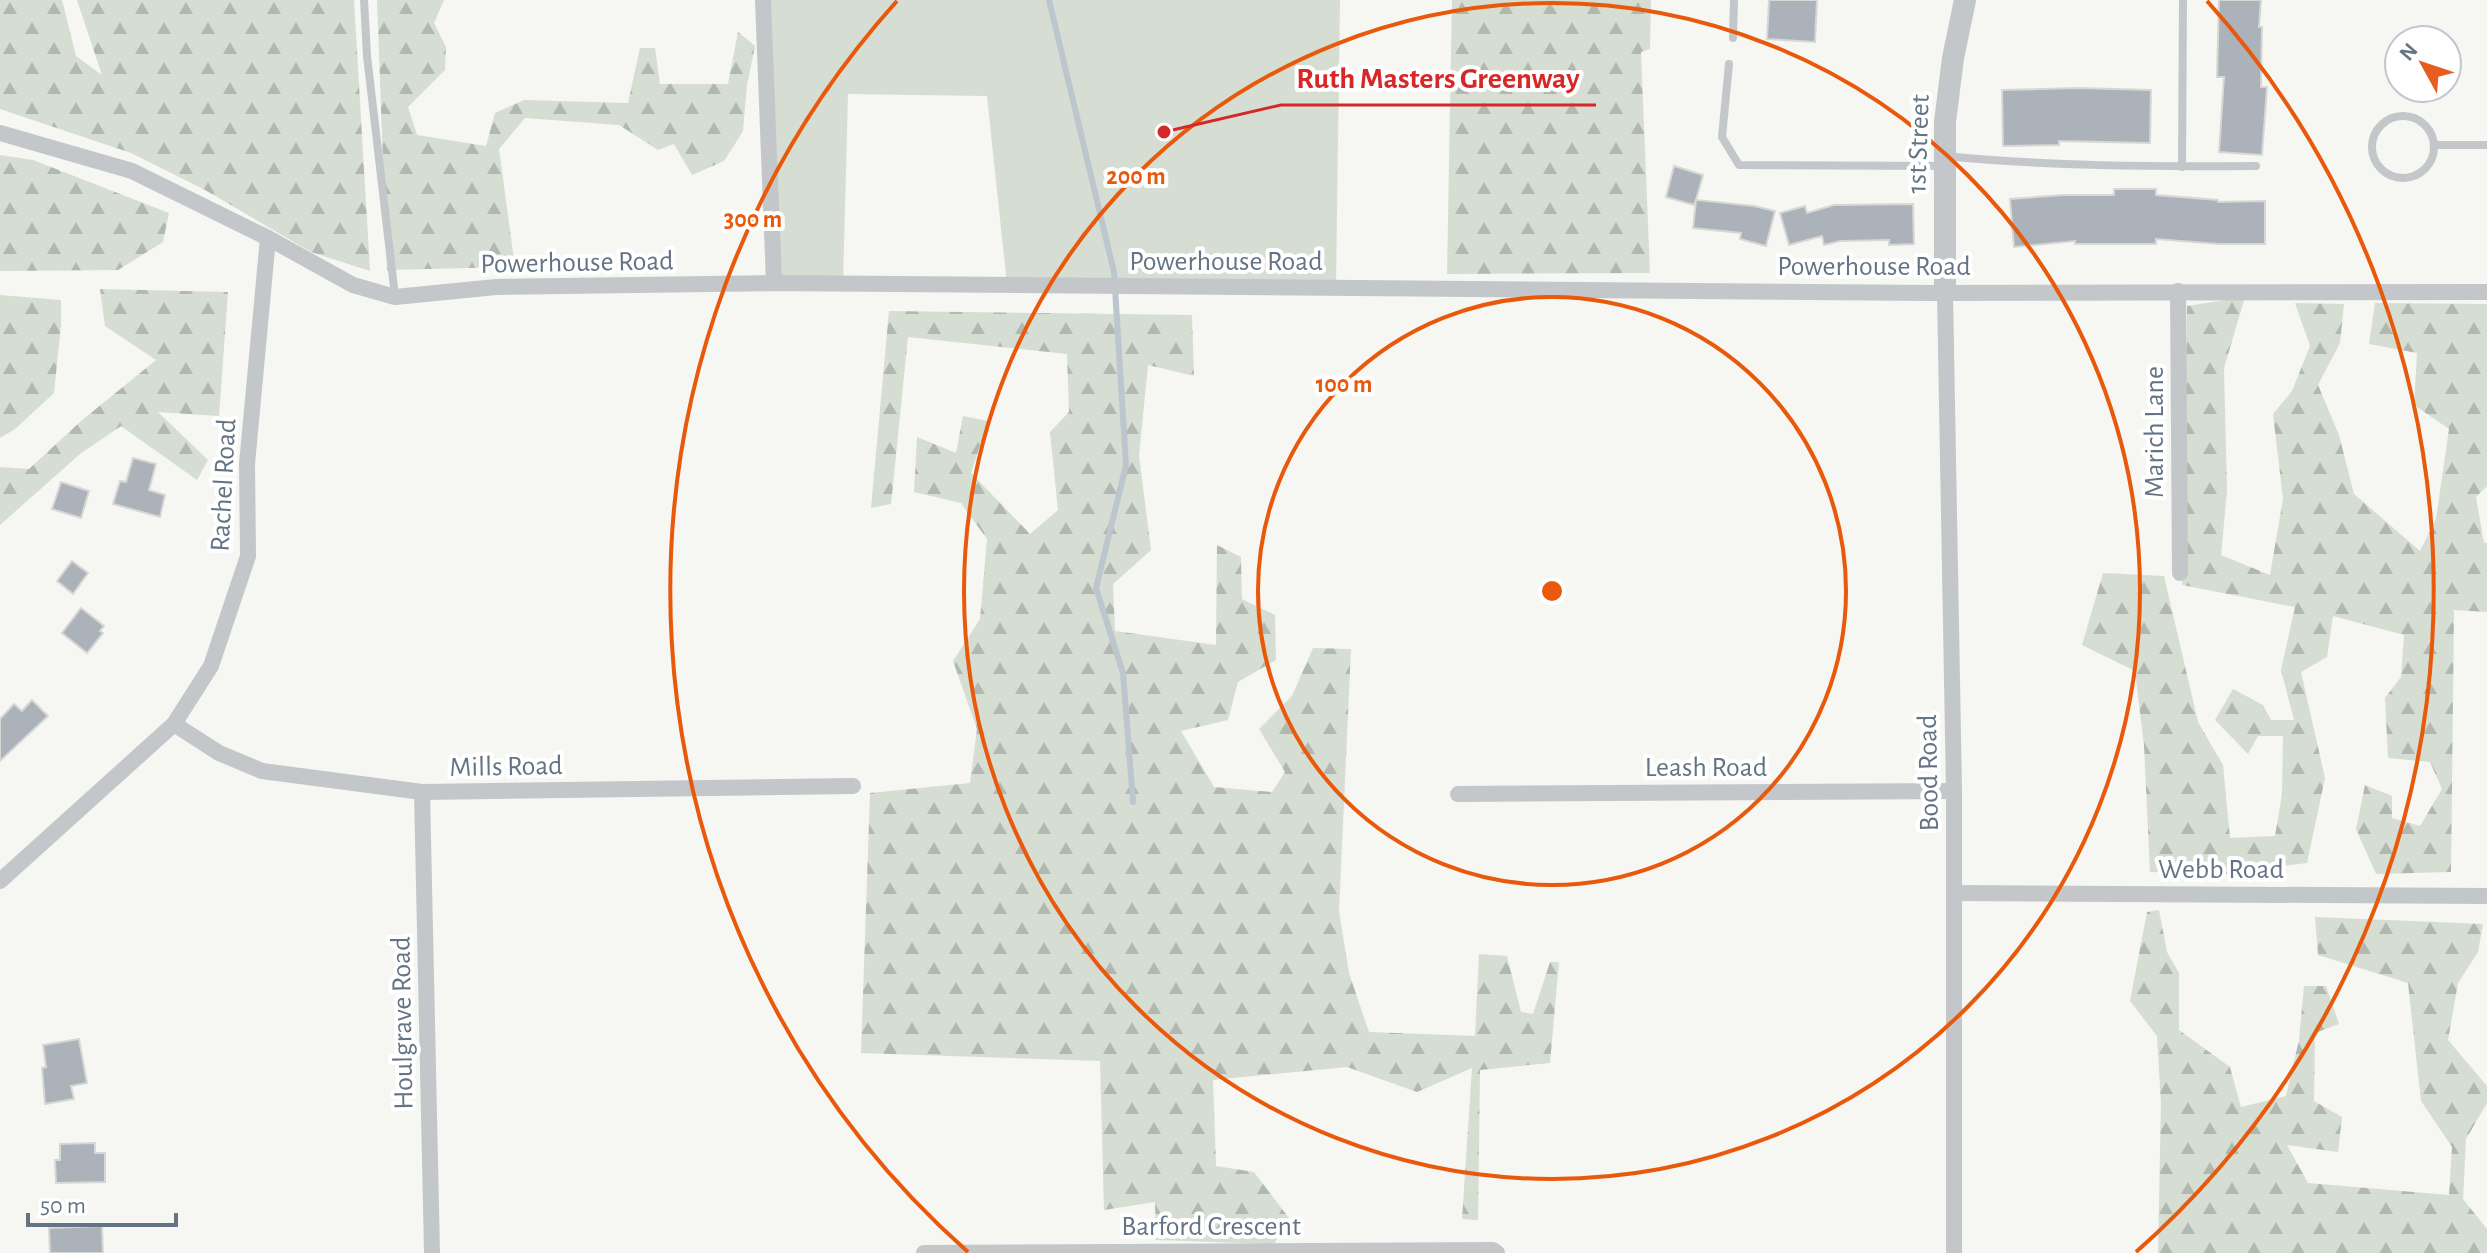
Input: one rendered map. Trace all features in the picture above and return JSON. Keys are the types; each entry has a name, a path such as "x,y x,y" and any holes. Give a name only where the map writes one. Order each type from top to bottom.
{"street":[{"path":"763,0 774,283"},
{"name":"1st Street","path":"1945,292 1946,109 1965,0"},
{"name":"Powerhouse Road","path":"0,133 132,171 268,238 353,285 395,297 496,287 774,283 1945,292 2487,292"},
{"name":"Rachel Road","path":"0,881 174,724 211,666 248,556 247,464 268,238"},
{"name":"Marich Lane","path":"2178,291 2180,573"},
{"name":"Bood Road","path":"1945,292 1954,791 1954,1253"},
{"name":"Mills Road","path":"174,724 219,753 262,771 422,792 853,786"},
{"name":"Leash Road","path":"1458,794 1954,791"},
{"name":"Houlgrave Road","path":"422,792 432,1253"},
{"name":"Webb Road","path":"1954,893 2487,896"},
{"name":"Barford Crescent","path":"924,1253 1493,1250 1497,1253"}],"lane":[{"path":"364,0 367,56 395,297"},
{"path":"1733,38 1734,0"},
{"path":"2182,167 2183,0"},
{"path":"1729,64 1722,137 1739,165 1999,161 2182,167 2256,166"},
{"path":"2405,116 2425,125 2434,145 2432,158 2425,169 2414,176 2402,178 2389,175 2379,168 2372,156 2371,143 2385,121 2405,116"},
{"path":"2434,145 2487,145"}],"green space":[{"path":"0,0 62,0 76,56 102,75 77,0 354,0 370,271 311,252 205,190 131,153 0,109"},
{"path":"377,0 444,0 434,23 446,47 445,70 408,107 417,135 486,146 495,113 524,100 628,103 640,48 655,48 660,84 728,84 738,32 755,46 747,85 743,131 724,161 692,175 674,144 658,150 619,125 525,118 499,149 515,267 387,270"},
{"path":"763,0 1340,0 1336,286 1007,285 987,96 848,94 843,284 774,283"},
{"path":"1452,0 1651,0 1650,49 1641,52 1650,273 1447,274"},
{"path":"0,155 33,160 169,213 163,242 118,270 0,271"},
{"path":"100,289 228,292 219,416 158,412 208,460 197,480 121,426 80,454 0,525 0,467 29,469 81,421 156,360 105,326"},
{"path":"0,295 61,300 61,325 54,393 15,429 0,438"},
{"path":"2245,297 2224,368 2227,491 2221,555 2270,575 2283,499 2273,414 2292,391 2310,346 2295,303 2344,304 2340,343 2318,385 2339,435 2354,494 2420,551 2436,519 2449,429 2414,405 2417,353 2369,344 2375,303 2487,304 2487,486 2476,497 2484,543 2487,543 2487,612 2454,610 2451,872 2376,874 2356,829 2365,785 2392,796 2392,818 2420,826 2442,789 2430,762 2388,758 2385,698 2401,677 2404,635 2333,616 2327,657 2301,672 2325,778 2307,863 2282,866 2269,876 2150,872 2144,745 2135,671 2082,645 2103,573 2164,576 2198,722 2223,765 2230,838 2275,836 2282,794 2283,736 2258,736 2248,754 2215,720 2233,689 2263,705 2271,720 2294,720 2281,670 2295,607 2182,585 2187,306"},
{"path":"889,311 1192,315 1194,376 1148,365 1139,456 1151,550 1113,584 1115,631 1216,645 1217,545 1241,557 1242,599 1275,615 1276,660 1238,682 1228,720 1181,731 1214,787 1272,792 1285,772 1259,729 1292,696 1313,648 1351,649 1339,911 1349,973 1369,1032 1475,1036 1479,954 1507,956 1521,1012 1533,1014 1550,962 1559,962 1550,1063 1480,1070 1478,1220 1462,1219 1472,1068 1417,1092 1347,1067 1213,1080 1216,1166 1254,1172 1289,1218 1274,1244 1156,1240 1155,1202 1104,1210 1100,1061 861,1053 870,793 970,783 977,729 953,661 980,619 987,539 961,503 914,492 917,437 956,453 963,416 988,421 971,473 1030,534 1058,510 1050,432 1069,412 1067,354 908,337 891,504 871,508"},
{"path":"2159,910 2167,952 2179,973 2179,1030 2230,1067 2241,1107 2286,1096 2299,1040 2304,986 2326,986 2339,1024 2315,1033 2314,1101 2342,1117 2338,1152 2287,1145 2308,1183 2449,1195 2452,1147 2421,1101 2408,983 2318,955 2315,917 2483,924 2478,952 2458,983 2448,1040 2487,1086 2487,1103 2466,1139 2463,1199 2487,1229 2487,1253 2158,1253 2161,1103 2157,1036 2130,1001 2147,912"}],"building":[{"path":"1769,0 1817,0 1815,42 1767,39"},
{"path":"2219,0 2261,0 2261,87 2267,87 2262,155 2219,152 2224,77 2217,77"},
{"path":"2002,90 2151,90 2150,143 2059,141 2059,145 2003,146"},
{"path":"1674,166 1703,175 1694,205 1666,197"},
{"path":"2114,189 2156,189 2156,195 2218,202 2265,201 2265,244 2156,239 2156,244 2075,244 2075,241 2014,247 2010,199 2114,195"},
{"path":"1696,200 1775,211 1766,246 1740,239 1741,233 1693,228"},
{"path":"1913,204 1914,244 1889,245 1889,240 1840,241 1824,245 1822,236 1789,245 1780,213 1805,206 1807,213 1834,205"},
{"path":"133,458 156,464 149,490 165,495 160,517 113,504 120,481 126,482"},
{"path":"61,482 89,491 81,518 52,509"},
{"path":"72,561 88,573 73,594 57,581"},
{"path":"81,608 104,626 100,631 103,633 87,653 62,633"},
{"path":"32,700 48,716 0,761 0,719 14,704 22,711"},
{"path":"79,1039 87,1083 71,1086 74,1099 45,1104 43,1045"},
{"path":"95,1143 95,1153 105,1153 105,1182 56,1183 55,1160 60,1160 60,1144"},
{"path":"102,1226 103,1253 50,1253 49,1228"}],"waterway":[{"path":"1049,0 1114,272 1126,465 1096,588 1123,673 1133,802"}],"place":[{"name":"Ruth Masters Greenway","path":"1164,132"}]}
